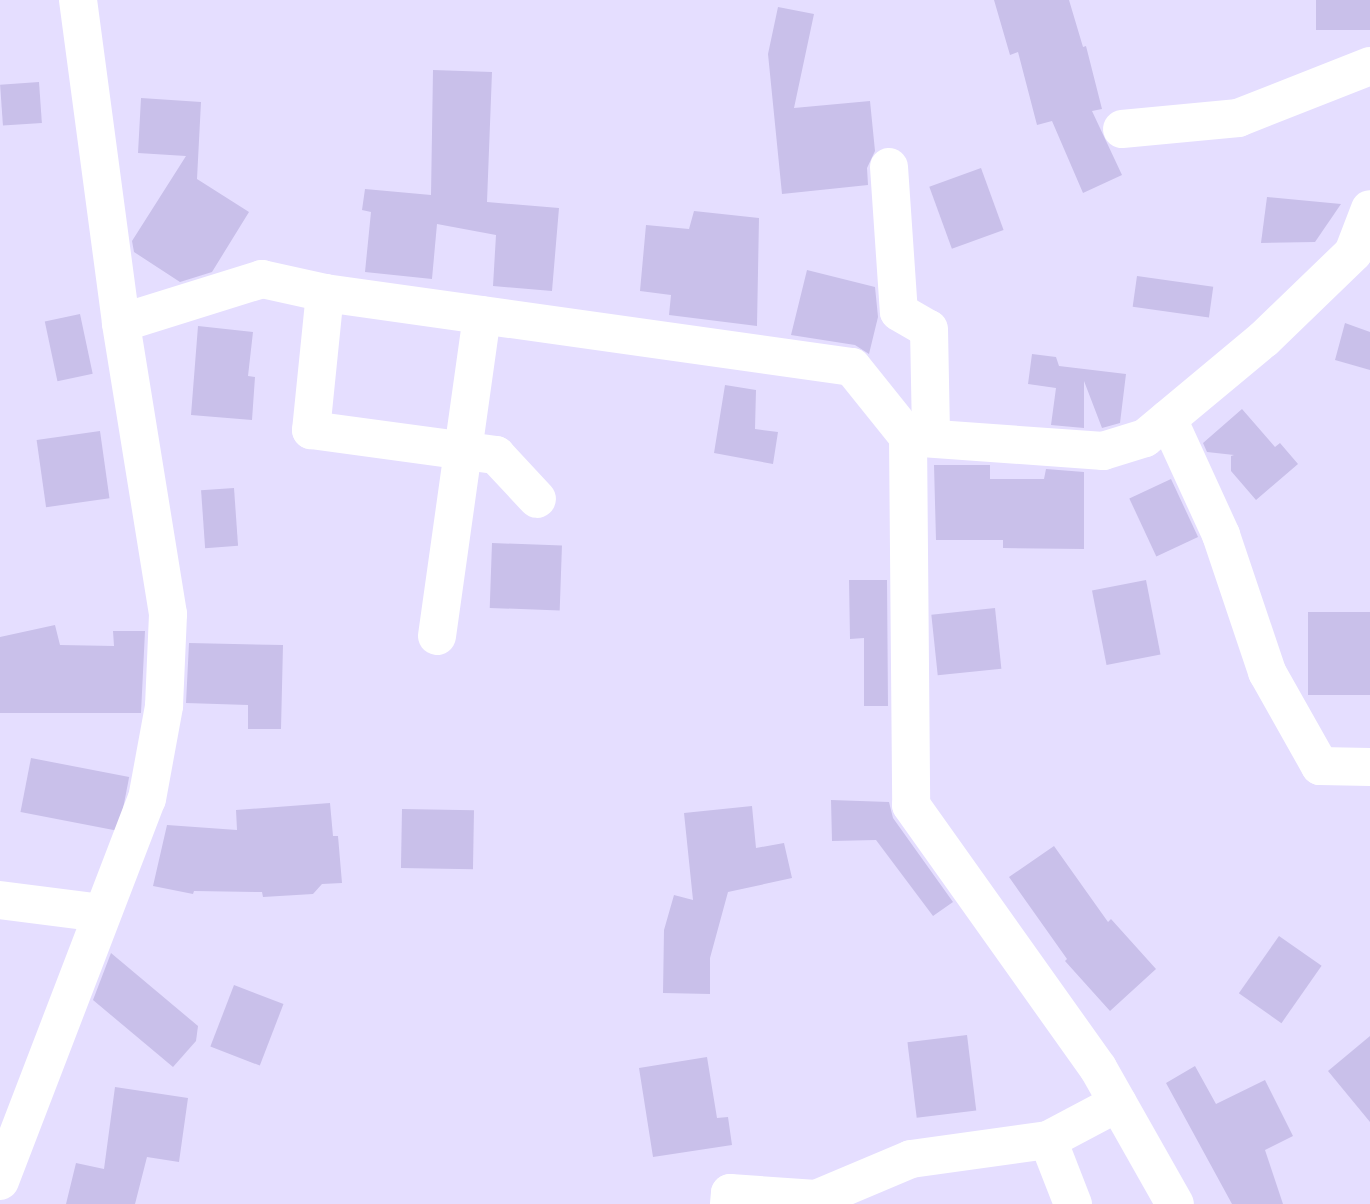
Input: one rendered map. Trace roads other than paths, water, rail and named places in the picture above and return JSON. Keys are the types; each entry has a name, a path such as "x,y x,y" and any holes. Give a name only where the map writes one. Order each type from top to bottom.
{"street":[{"path":"0,1181 147,799 164,706 168,614 121,323 78,0"},
{"path":"1122,130 1238,118 1370,66"},
{"path":"889,167 898,312 929,329 920,437 911,805 1098,1068 1175,1204"},
{"path":"121,323 261,279 325,293 852,367 920,437 1103,451 1145,438 1264,339 1353,253 1370,209"},
{"path":"325,293 311,430 496,455 537,499"},
{"path":"437,636 482,315"},
{"path":"1168,419 1221,535 1268,672 1320,766 1370,767"},
{"path":"0,900 102,914"},
{"path":"729,1204 730,1193 817,1199 911,1159 1048,1140 1118,1103"},
{"path":"1048,1140 1073,1204"}]}
